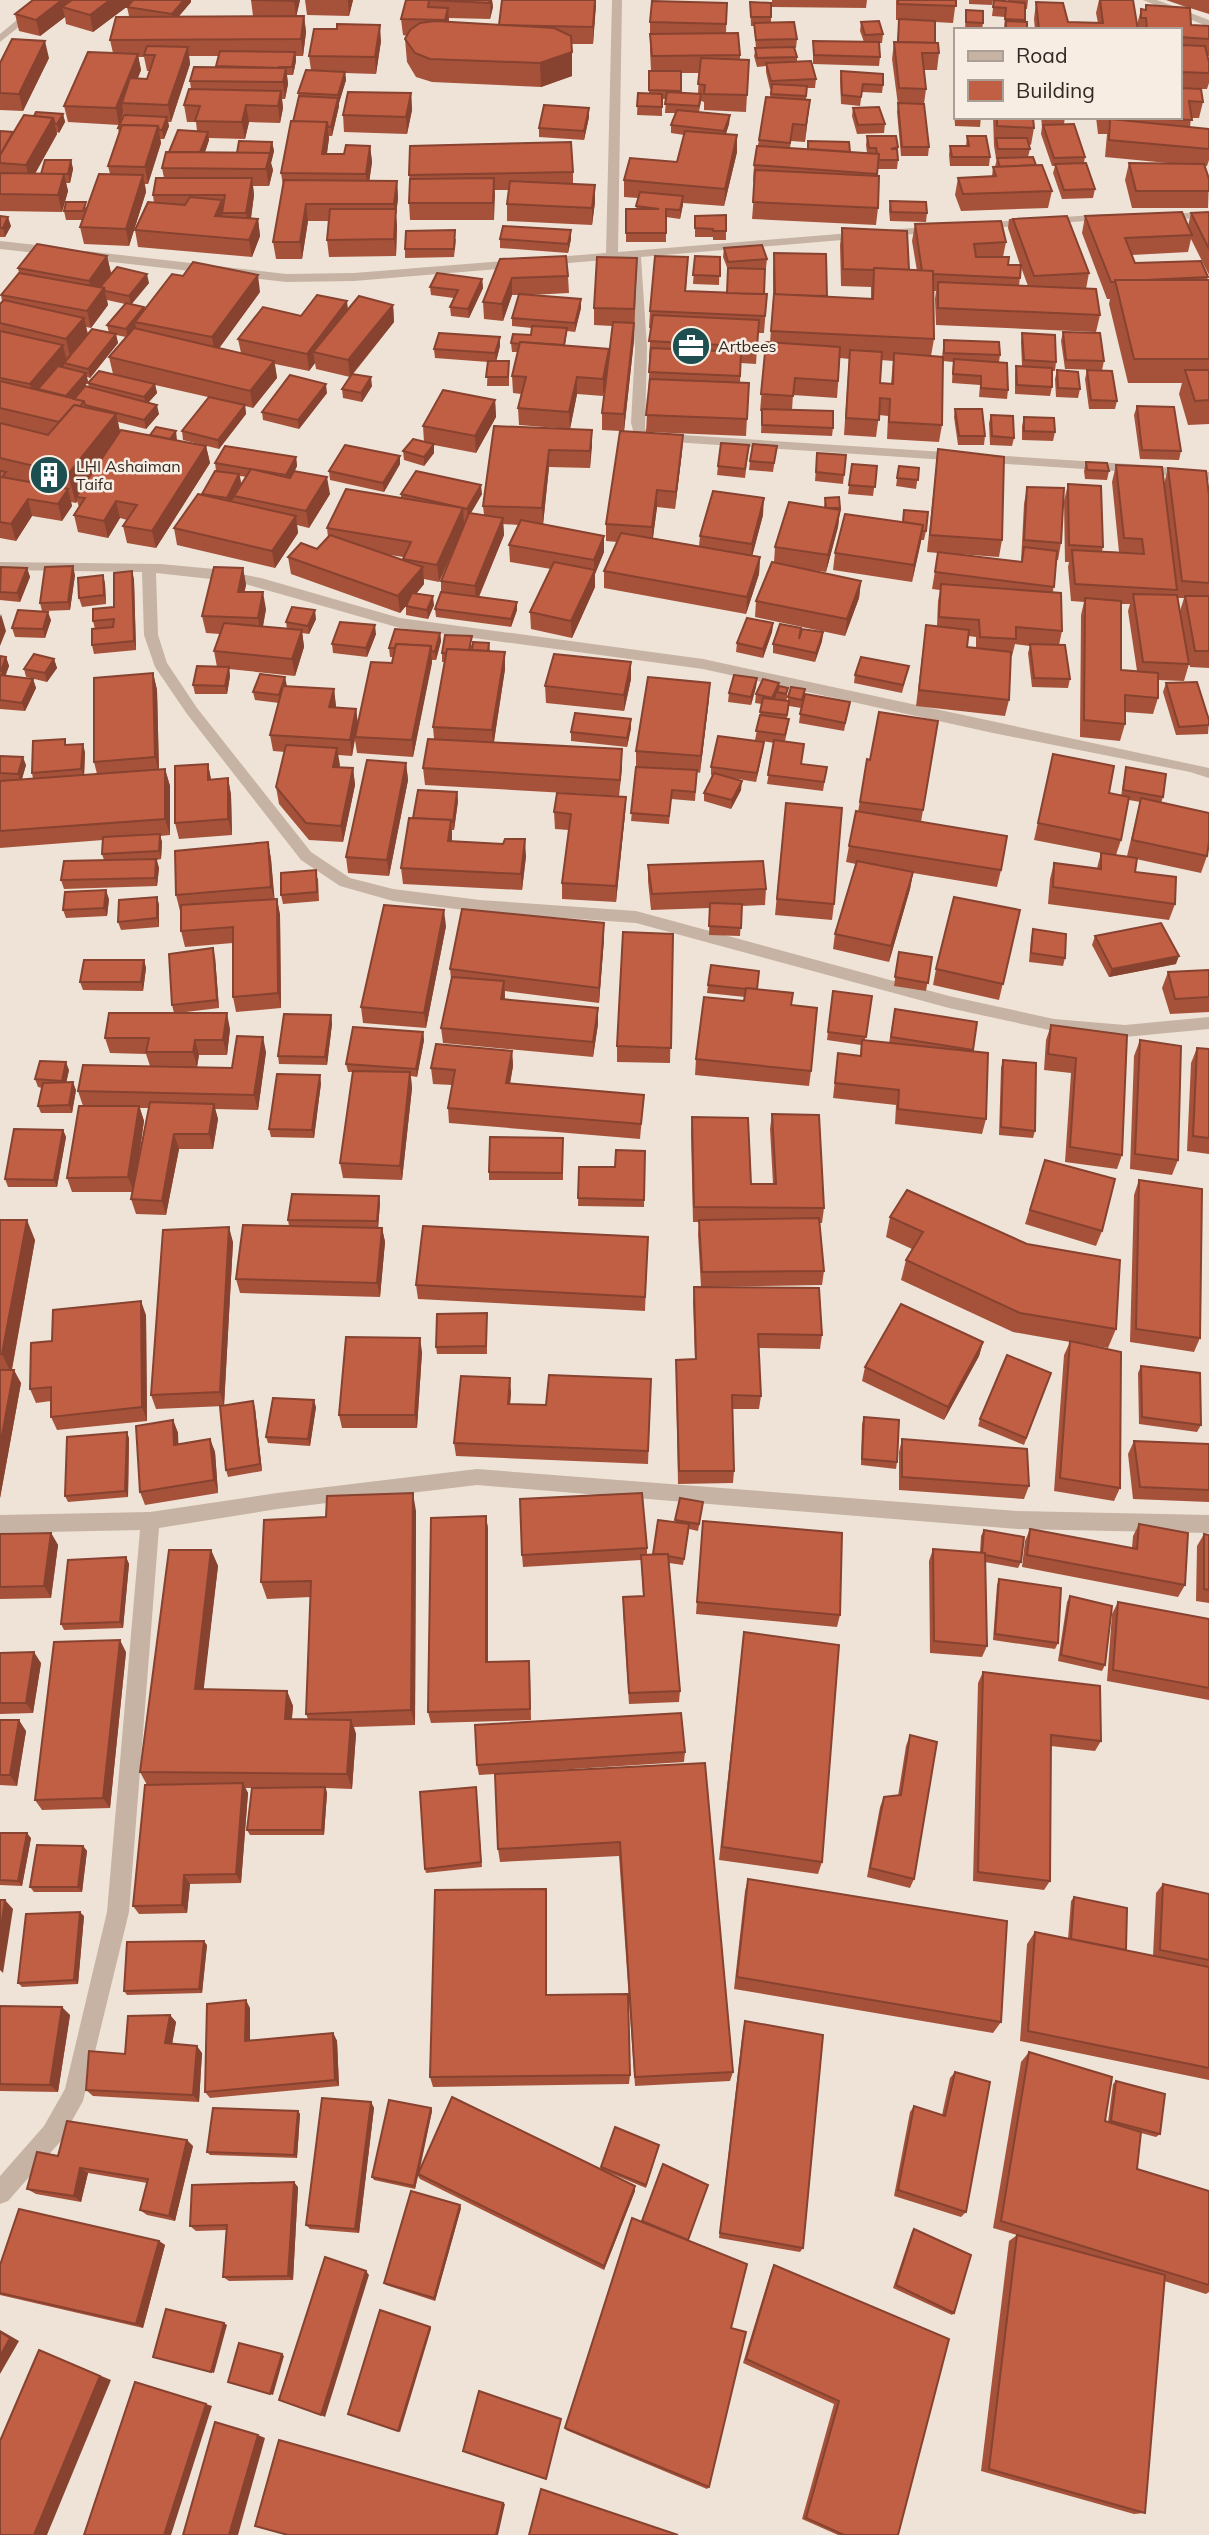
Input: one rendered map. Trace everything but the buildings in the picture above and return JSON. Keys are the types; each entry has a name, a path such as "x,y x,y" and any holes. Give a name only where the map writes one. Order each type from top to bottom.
{"street":[{"path":"0,39 47,0"},
{"path":"612,257 617,0"},
{"path":"1148,0 1209,24"},
{"path":"968,227 1062,218 1127,216"},
{"path":"1153,216 1209,216"},
{"path":"2,249 286,278 354,277 954,228"},
{"path":"635,255 640,348 637,423 639,431 648,437 1144,469 1209,476"},
{"path":"0,566 149,569 252,579 356,613 400,623 703,664 993,728 1192,767 1209,773"},
{"path":"149,569 151,635 160,664 192,711 306,856 345,882 393,895 480,906 636,917 948,1002 1054,1025 1125,1031 1209,1023"},
{"path":"0,1524 150,1521 277,1501 477,1476 1017,1520 1209,1524"},
{"path":"0,2193 52,2134 75,2093 118,1912 150,1521"}],"place":[{"name":"Artbees","path":"691,346"},
{"name":"LHI Ashaiman Taifa","path":"49,475"}]}
